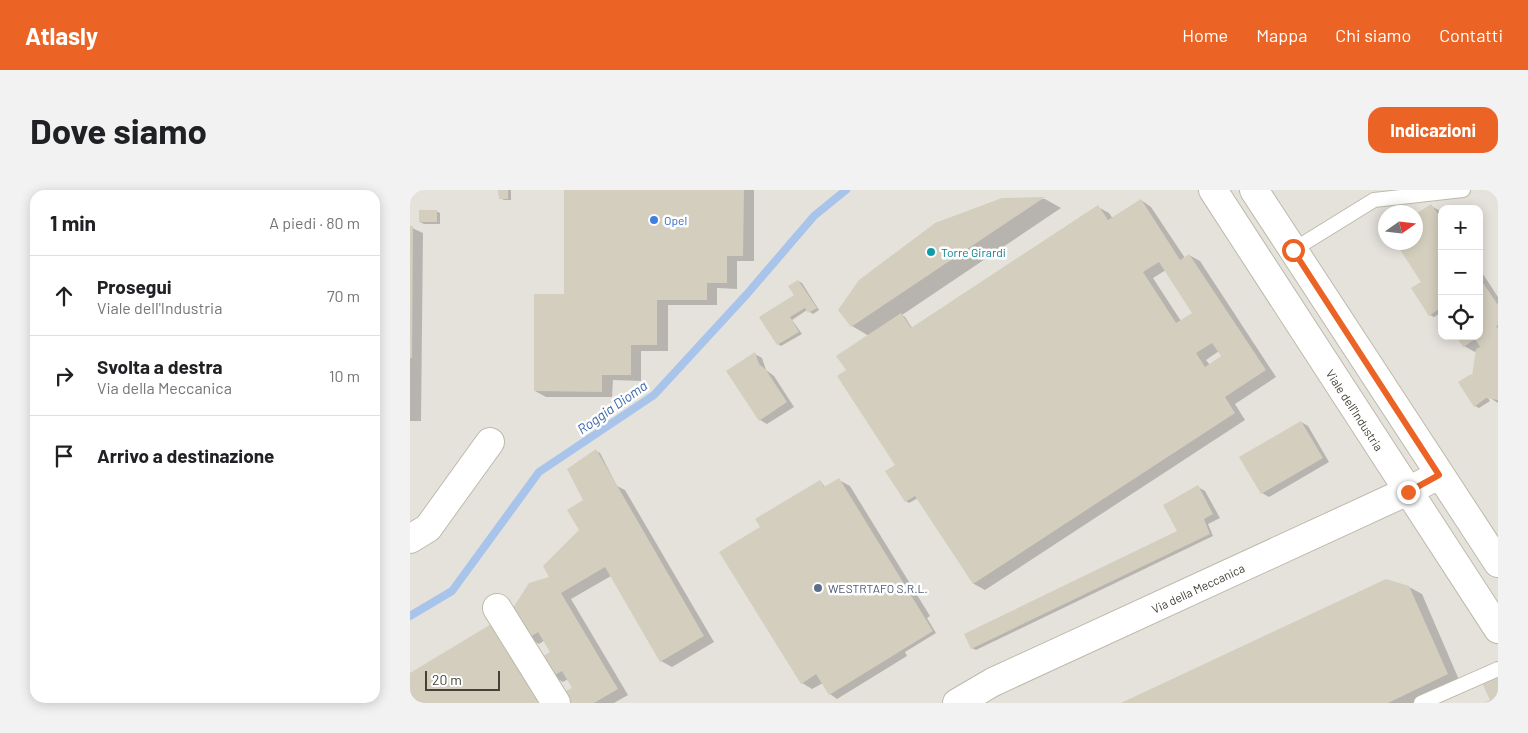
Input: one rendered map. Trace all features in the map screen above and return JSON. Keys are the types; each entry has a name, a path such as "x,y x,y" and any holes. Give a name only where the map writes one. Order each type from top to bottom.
{"street":[{"name":"Viale dell'Industria","path":"1213,190 1498,629"},
{"path":"1254,190 1498,563"},
{"path":"410,539 428,528 490,442"},
{"name":"Via della Meccanica","path":"957,703 1008,675 1408,492 1439,475"},
{"path":"497,608 556,703"}],"lane":[{"path":"1293,250 1374,200 1463,190"},
{"path":"1421,703 1498,669"}],"shaded area":[{"path":"410,190 1498,190 1498,703 410,703"}],"building":[{"path":"498,190 508,190 508,199 499,199"},
{"path":"564,190 744,190 743,256 727,256 727,283 707,283 707,300 657,300 657,345 631,345 631,375 602,375 602,392 534,391 534,294 564,294"},
{"name":"Torre Girardi","path":"1045,197 851,327 838,310 859,280 935,223 1002,198"},
{"path":"1141,199 1180,260 1189,254 1266,370 1225,397 1235,413 973,584 915,496 905,502 885,471 895,465 837,376 846,370 836,356 901,313 911,328 1098,205 1108,220","holes":["1159,262 1192,313 1176,323 1143,272","1212,343 1221,356 1205,367 1196,353"]},
{"path":"1431,204 1438,214 1438,310 1429,316 1411,288 1421,282 1400,250 1423,250 1423,209"},
{"path":"419,210 437,210 437,222 419,222"},
{"path":"410,226 413,226 412,358 410,358"},
{"path":"798,280 817,308 808,313 805,308 790,317 799,332 777,345 759,317 794,295 788,286"},
{"path":"1483,283 1498,305 1498,325 1496,326 1498,329 1498,400 1486,398 1474,407 1458,382 1471,374 1472,376 1476,349 1480,347 1476,340 1483,340"},
{"path":"1459,340 1474,340 1463,347"},
{"path":"755,352 759,364 766,370 787,402 759,421 726,371"},
{"path":"1301,421 1323,458 1261,494 1239,457"},
{"path":"596,449 704,636 660,662 605,567 561,593 618,689 594,703 568,703 562,693 572,688 562,671 551,677 540,658 550,652 538,632 527,639 511,611 529,583 549,577 543,566 579,530 567,510 583,500 567,469"},
{"path":"839,478 933,631 829,695 816,674 801,684 719,552 760,527 755,519 820,480 824,487"},
{"path":"1198,485 1213,514 1204,519 1210,534 971,649 964,634 1177,531 1163,505"},
{"path":"1386,579 1409,586 1448,674 1388,703 1121,703"},
{"path":"493,623 542,703 410,703 410,673"},
{"path":"1498,675 1498,703 1483,703 1490,700 1481,681"}],"waterway":[{"name":"Roggia Dioma","path":"410,616 452,591 539,472 654,395 747,294 814,216 846,190"}],"place":[{"name":"Opel","path":"654,220"},
{"name":"Torre Girardi","path":"931,252"},
{"name":"WESTRTAFO S.R.L.","path":"818,588"}],"route":[{"path":"1293,250 1439,475 1408,492"}]}
